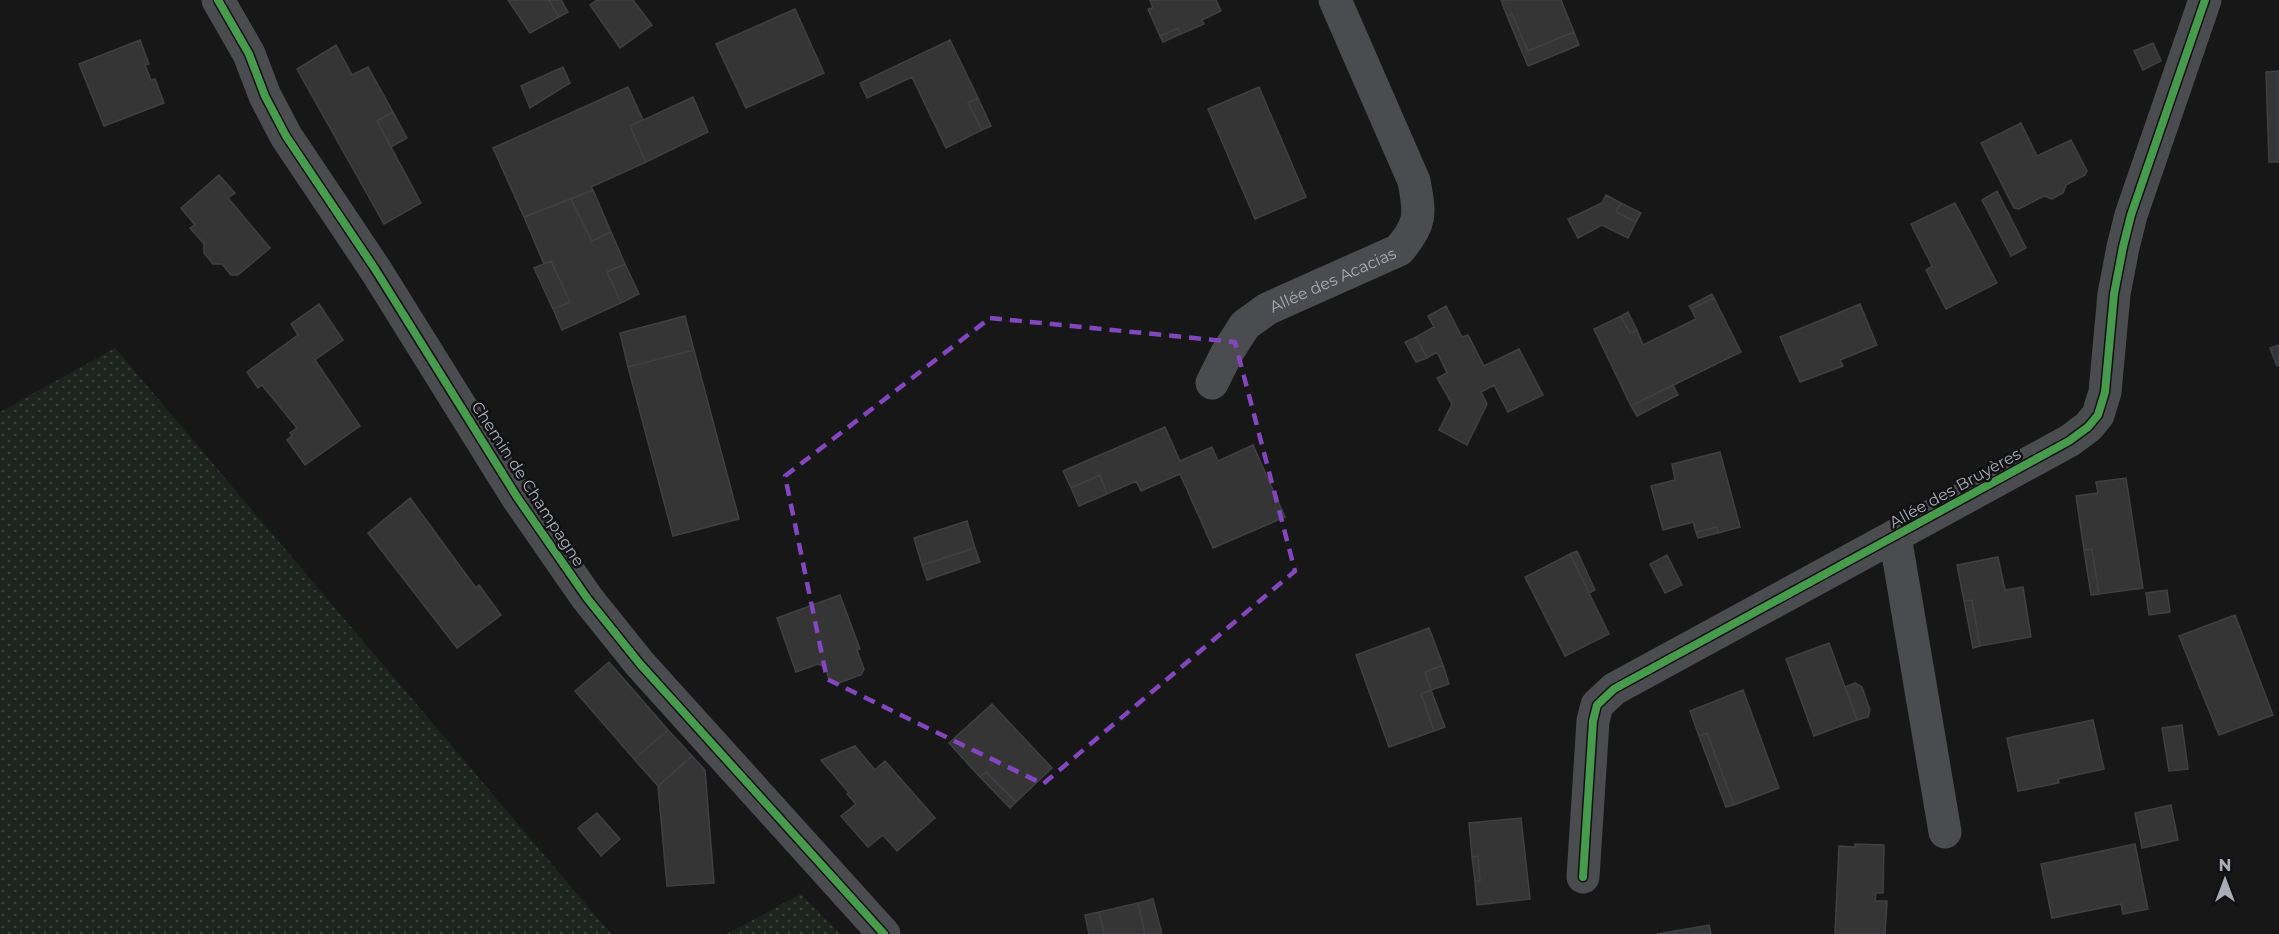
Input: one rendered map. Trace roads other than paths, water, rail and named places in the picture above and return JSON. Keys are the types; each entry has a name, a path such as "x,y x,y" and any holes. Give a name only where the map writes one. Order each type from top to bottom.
{"street":[{"name":"Allée des Acacias","path":"1212,383 1227,352 1245,325 1267,309 1399,250 1414,232 1419,209 1414,181 1335,0"},
{"name":"Allée des Bruyères","path":"1583,877 1590,743 1597,705 1614,689 2070,441 2088,427 2098,415 2105,392 2114,294 2126,236 2205,0"},
{"name":"Chemin de Champagne","path":"227,3 265,96 286,136 375,269 517,497 587,598 640,664 884,934"},
{"name":"Allée des Bruyères","path":"1895,536 1945,832"}]}
